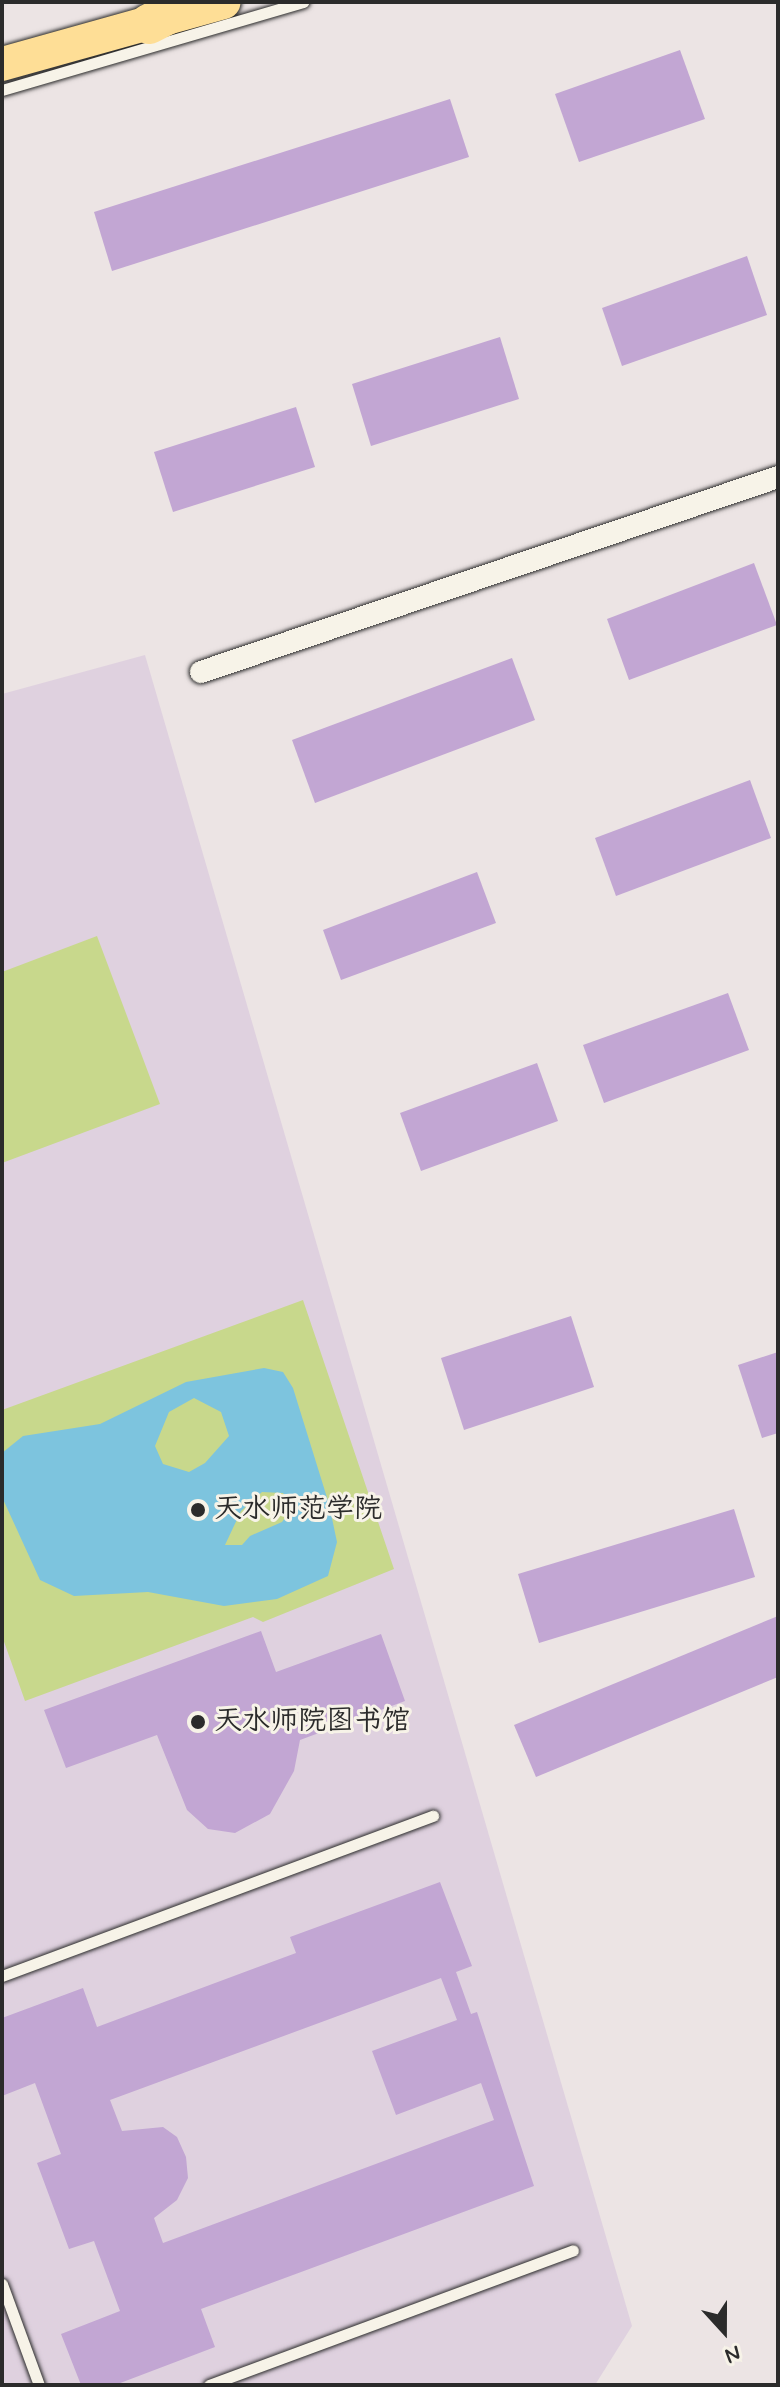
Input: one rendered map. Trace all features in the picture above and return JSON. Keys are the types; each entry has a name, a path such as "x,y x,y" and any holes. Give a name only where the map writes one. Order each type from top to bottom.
{"highway":[{"path":"149,24 192,2"}],"main road":[{"path":"2,64 224,2"}],"street":[{"path":"201,672 778,477"}],"lane":[{"path":"2,90 303,2"},
{"path":"2,1976 433,1816"},
{"path":"209,2385 573,2250"},
{"path":"2,2284 39,2385"}],"shaded area":[{"name":"天水师范学院","path":"145,655 632,2326 595,2385 2,2385 2,694"}],"green space":[{"path":"97,936 160,1104 2,1163 2,972"},
{"path":"303,1300 394,1569 263,1622 253,1617 25,1701 2,1636 2,1410"}],"water":[{"path":"264,1368 283,1372 293,1388 329,1504 337,1542 328,1576 277,1599 224,1606 148,1592 74,1596 40,1580 2,1497 2,1453 23,1436 100,1424 186,1382","holes":["194,1398 221,1412 229,1436 205,1463 189,1472 163,1464 155,1446 169,1412","262,1492 283,1493 293,1507 282,1522 250,1536 242,1545 225,1545 241,1511"]}],"building":[{"path":"680,50 705,119 579,162 555,94"},
{"path":"450,99 469,157 112,271 94,212"},
{"path":"747,256 767,315 622,366 602,308"},
{"path":"500,337 519,399 371,446 352,384"},
{"path":"296,407 315,467 173,512 154,452"},
{"path":"754,563 777,625 629,680 607,619"},
{"path":"512,658 535,720 315,803 292,740"},
{"path":"750,780 771,838 616,896 595,838"},
{"path":"477,872 496,923 341,980 323,930"},
{"path":"728,993 749,1050 604,1103 583,1045"},
{"path":"537,1063 558,1121 421,1171 400,1113"},
{"path":"571,1316 594,1387 464,1430 441,1358"},
{"path":"778,1352 778,1433 762,1438 738,1365"},
{"path":"734,1509 755,1577 539,1643 518,1574"},
{"path":"778,1616 778,1677 536,1777 514,1725"},
{"name":"天水师院图书馆","path":"261,1631 276,1672 381,1634 405,1701 300,1740 294,1771 270,1814 235,1833 208,1829 187,1810 157,1735 66,1768 44,1710"},
{"path":"440,1882 472,1966 456,1972 471,2014 477,2012 534,2186 201,2309 215,2347 115,2385 81,2385 61,2334 120,2311 94,2241 69,2249 37,2163 61,2154 35,2083 2,2096 2,2018 83,1988 97,2027 296,1953 290,1937","holes":["441,1978 457,2020 372,2051 396,2115 481,2083 494,2120 163,2243 154,2218 177,2200 188,2178 186,2157 177,2137 163,2127 122,2131 110,2100"]}],"place":[{"name":"天水师范学院","path":"198,1510"},
{"name":"天水师院图书馆","path":"198,1722"}]}
